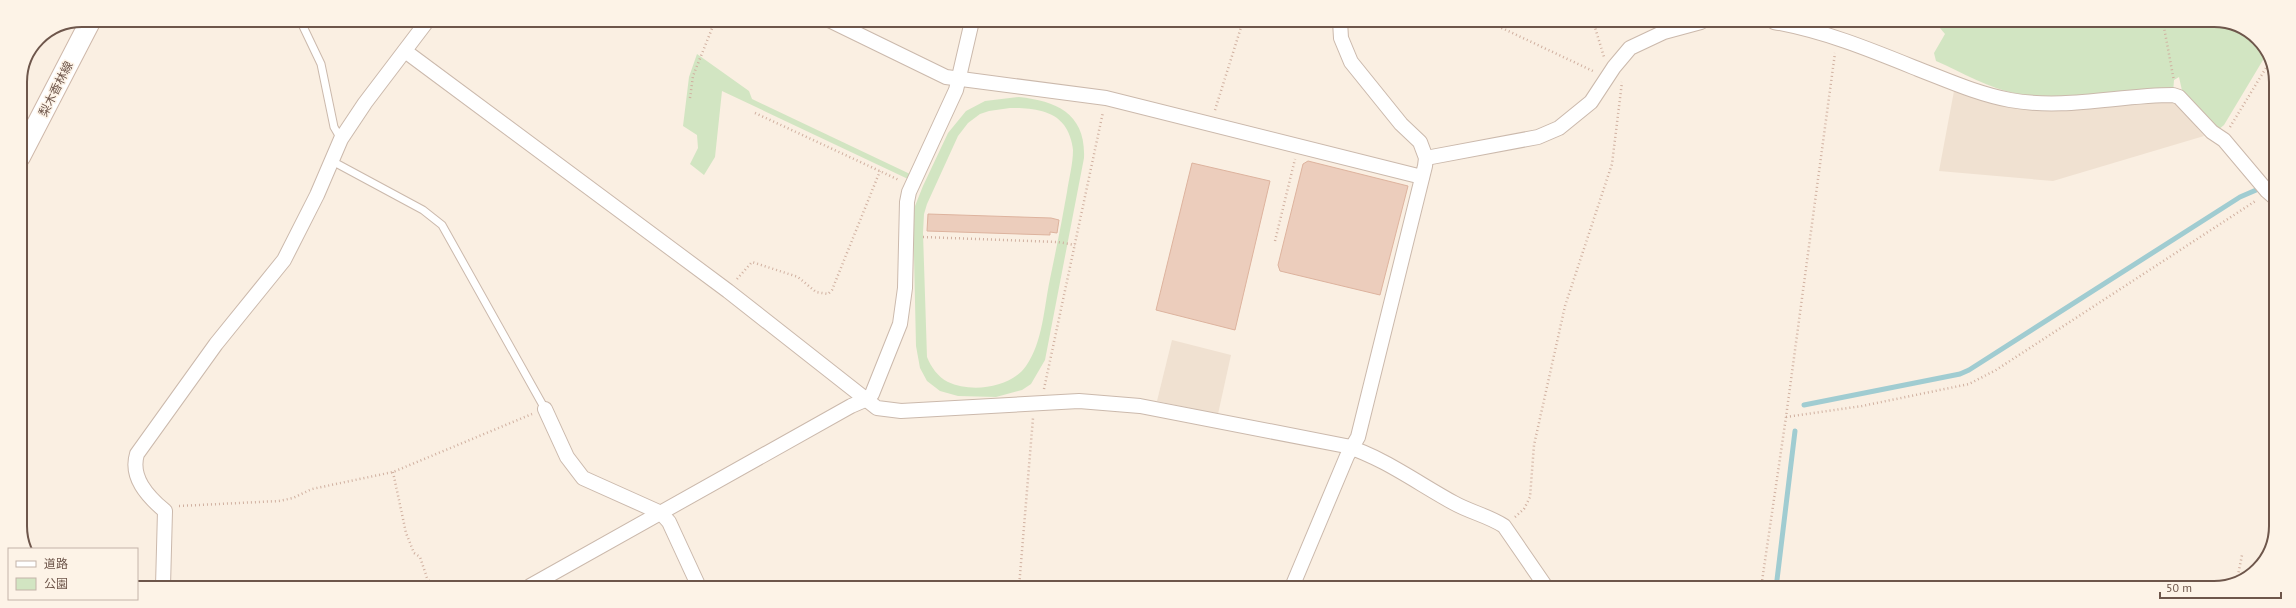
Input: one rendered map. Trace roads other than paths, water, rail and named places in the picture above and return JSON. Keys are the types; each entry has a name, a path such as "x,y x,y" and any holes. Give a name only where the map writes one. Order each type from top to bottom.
{"main road":[{"name":"梨木香林線","path":"27,143 87,27"}],"street":[{"path":"163,581 164,511 142,488 134,464 137,454 216,344 284,260 332,161 341,139 365,103 423,27"},
{"path":"843,27 946,77 959,80 1106,98 1422,177"},
{"path":"539,581 850,406 865,400 872,394 900,324 905,288 907,202 912,186 959,80 971,27"},
{"path":"1295,581 1358,437 1426,158 1420,142 1401,124 1351,62 1341,38 1340,27"},
{"path":"1426,158 1538,137 1559,128 1591,102 1614,67 1630,48 1646,40 1686,27"},
{"path":"1800,27 1838,37 1973,91 2012,100 2045,103 2178,97 2212,132 2224,140 2269,193"},
{"path":"405,51 728,291 877,408 901,411 1079,401 1126,404 1352,448 1456,504 1504,526 1542,581"},
{"path":"545,409 567,457 583,478 661,513 669,522 697,581"}],"lane":[{"path":"303,27 321,64 334,127 341,139"},
{"path":"332,161 423,210 442,225 545,409"}],"waterway":[{"path":"1804,405 1960,374 1969,370 2240,197 2269,184"},
{"path":"1777,581 1795,431"}]}
